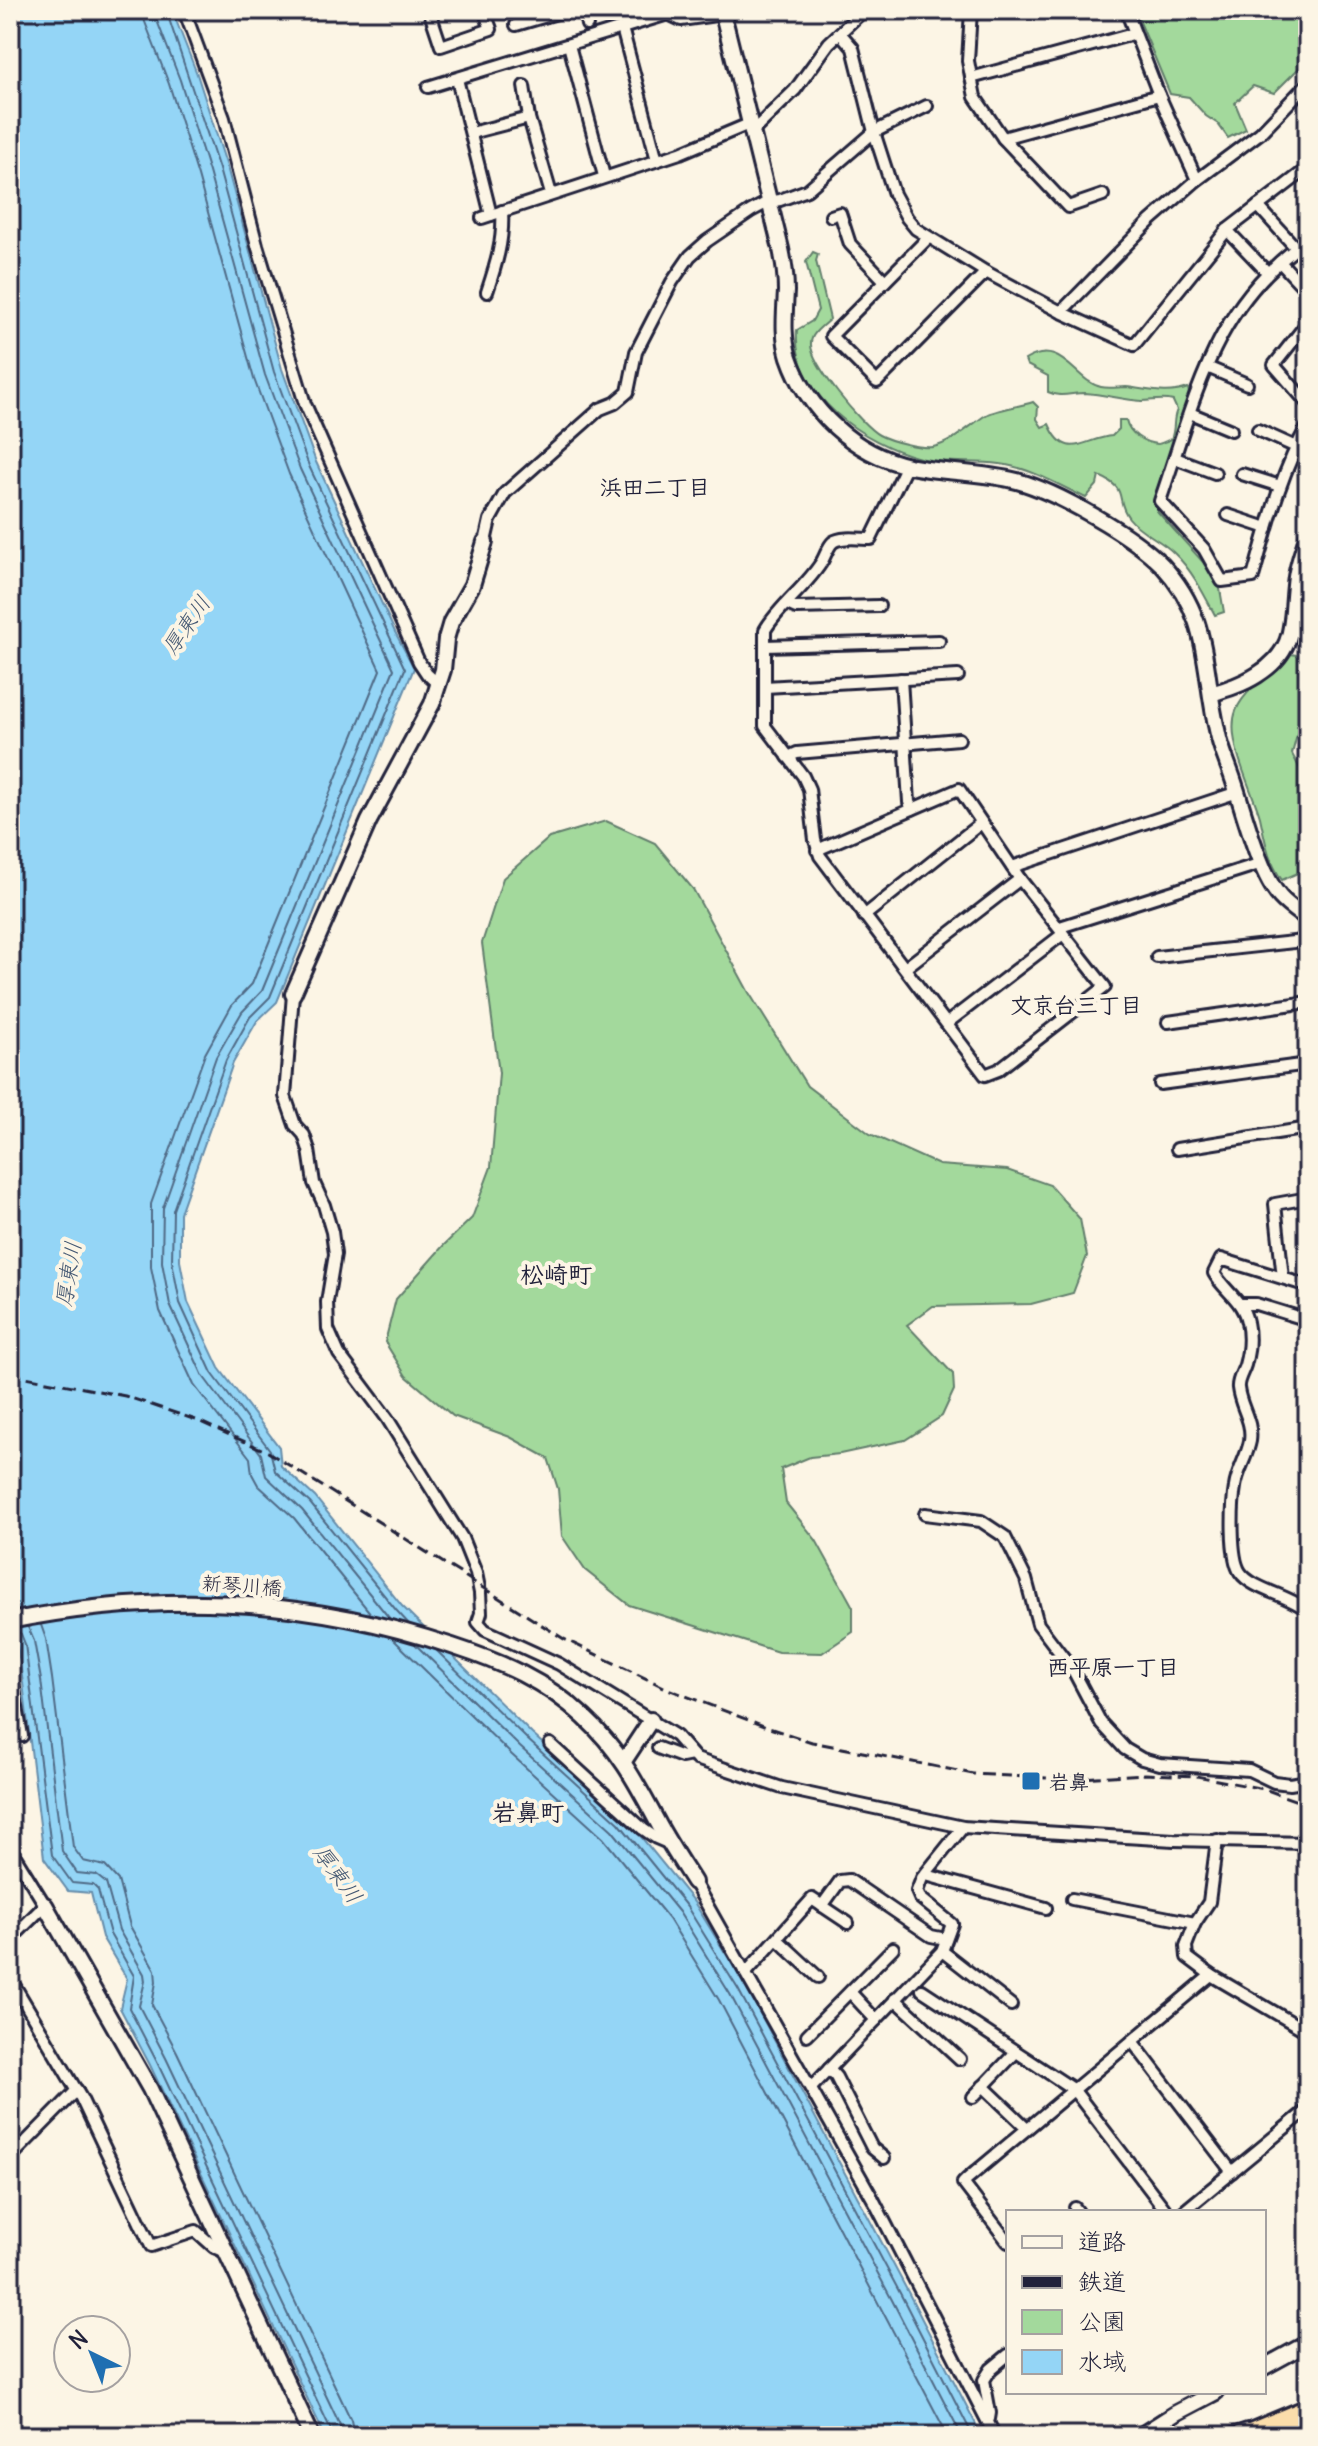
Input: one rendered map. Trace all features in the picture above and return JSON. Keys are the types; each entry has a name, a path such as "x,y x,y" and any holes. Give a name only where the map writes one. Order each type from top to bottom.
{"highway":[{"path":"1278,2428 1308,2409"},
{"path":"1243,2436 1308,2422"}],"street":[{"path":"184,10 220,106 257,245 305,404 419,662 439,685"},
{"path":"429,10 441,46 491,29 484,10"},
{"path":"516,25 547,13 567,10"},
{"path":"584,10 587,25"},
{"path":"492,215 750,128 795,90 817,58 864,10"},
{"path":"986,10 971,12 968,61 975,97 1003,138 1068,207 1103,195"},
{"path":"1126,10 1133,34 1197,180"},
{"path":"428,87 668,14 681,20 722,12 784,263 785,340 800,382 819,410 841,432 878,455 907,465 1005,478 1032,486 1060,499 1147,551 1183,590 1193,610 1206,653 1218,735 1262,863 1279,896 1308,920 1303,941 1308,973"},
{"path":"622,28 657,160"},
{"path":"840,33 853,48 874,132 900,206 916,229 986,272 1061,312 1134,345 1227,230 1308,168"},
{"path":"971,78 1133,34"},
{"path":"569,45 604,176"},
{"path":"457,79 492,215 503,227 499,258 487,292"},
{"path":"1061,312 1140,231 1197,180 1260,133 1308,83"},
{"path":"524,86 529,118 551,194"},
{"path":"1003,138 1159,95"},
{"path":"927,106 874,132 807,190 768,202 707,241 690,256 672,282 636,352 628,392 615,403 600,409 505,493 490,520 472,585 451,622 443,670 432,704 369,821 293,994 285,1096 295,1125 304,1135 314,1183 332,1232 335,1254 327,1317 332,1342 387,1418 462,1538 476,1573 480,1593 478,1622 485,1630 559,1664 651,1720 676,1736 696,1759 782,1788 963,1827 1308,1843"},
{"path":"471,133 529,118"},
{"path":"1258,206 1296,248"},
{"path":"831,216 840,213 850,244 885,281"},
{"path":"1227,230 1267,272"},
{"path":"928,238 831,336 877,382 986,272"},
{"path":"1308,240 1267,272 1241,304 1216,343 1160,501 1204,549 1222,581 1253,577 1280,486 1308,425"},
{"path":"1280,262 1308,292"},
{"path":"1308,322 1274,365 1308,404"},
{"path":"1207,367 1247,384"},
{"path":"1190,413 1231,430"},
{"path":"1258,430 1296,447"},
{"path":"1175,458 1215,473"},
{"path":"817,850 959,789 1020,879 1105,987 998,1070 985,1075 817,850 809,789 803,776 765,726 765,630 800,591 832,543 839,539 871,539 907,465"},
{"path":"1242,474 1280,486"},
{"path":"1228,515 1267,528"},
{"path":"1211,694 1244,682 1267,669 1289,643 1297,574 1308,535"},
{"path":"787,604 796,608 879,606"},
{"path":"765,646 939,641"},
{"path":"765,687 958,676"},
{"path":"901,679 912,809"},
{"path":"788,757 797,753 959,739"},
{"path":"1012,867 1238,792"},
{"path":"864,916 981,823"},
{"path":"947,1023 1061,930 1262,863"},
{"path":"905,968 1020,879"},
{"path":"1157,957 1303,941"},
{"path":"1168,1022 1308,1002"},
{"path":"1160,1084 1308,1064"},
{"path":"1177,1149 1308,1128"},
{"path":"1283,1278 1275,1204 1308,1198"},
{"path":"1308,1286 1221,1259 1214,1273 1241,1304 1249,1339 1246,1364 1238,1386 1250,1424 1250,1440 1234,1488 1236,1565 1241,1575 1250,1581 1308,1611"},
{"path":"1241,1304 1256,1304 1308,1320"},
{"path":"925,1514 981,1521 1005,1537 1026,1579 1038,1624 1073,1670 1101,1723 1125,1749 1142,1759 1160,1764 1249,1770 1274,1782 1290,1784 1308,1781"},
{"name":"新琴川橋","path":"10,1621 133,1604 200,1601 268,1605 351,1618 417,1634 496,1661 544,1685 604,1736 624,1761 694,1882"},
{"path":"10,1666 22,1736"},
{"path":"624,1761 651,1720"},
{"path":"550,1744 643,1829 670,1844"},
{"path":"658,1748 682,1757 692,1755"},
{"path":"1290,1784 1308,1793"},
{"path":"811,2088 942,1951 952,1924 920,1898 917,1891 919,1883 963,1827"},
{"path":"1217,1840 1209,1902 1195,1923 1186,1946 1187,1957 1211,1975 1308,2032"},
{"path":"10,1848 112,2018 150,2089 312,2436"},
{"path":"926,1875 1046,1908"},
{"path":"822,1906 840,1881 849,1880 931,1936 946,1939"},
{"path":"694,1882 873,2199 995,2436"},
{"path":"746,1973 812,1899 848,1923"},
{"path":"1072,1899 1195,1923"},
{"path":"10,1940 45,1905"},
{"path":"777,1939 818,1977"},
{"path":"807,2035 893,1948"},
{"path":"942,1951 1011,2005"},
{"path":"1006,2239 963,2183 1211,1975"},
{"path":"10,1978 77,2090 151,2246 196,2231 214,2247 226,2252"},
{"path":"922,1990 1073,2089 1165,2210"},
{"path":"850,1992 876,2020"},
{"path":"895,1999 960,2059"},
{"path":"1132,2041 1232,2172"},
{"path":"973,2097 1016,2052"},
{"path":"829,2069 872,2148 884,2158"},
{"path":"983,2086 1027,2128"},
{"path":"10,2155 77,2090"},
{"path":"1185,2210 1308,2109"},
{"path":"1266,2366 1308,2343"},
{"path":"988,2421 990,2413 984,2380 991,2369 1006,2357"},
{"path":"1140,2436 1212,2394"},
{"path":"1226,2436 1278,2428"}],"green space":[{"path":"1135,10 1308,10 1308,59 1274,93 1253,86 1235,103 1246,129 1228,138 1218,124 1189,97 1170,94"},
{"path":"813,252 818,254 816,261 830,319 813,336 813,352 827,378 849,407 871,429 891,440 933,447 954,438 986,415 1033,402 1038,407 1037,419 1042,427 1049,424 1055,436 1069,445 1112,436 1119,429 1119,420 1126,420 1133,433 1147,442 1158,444 1171,439 1177,410 1173,401 1142,401 1085,393 1053,394 1048,392 1048,376 1027,365 1025,360 1038,354 1058,357 1101,387 1165,392 1188,388 1190,399 1155,495 1157,511 1203,562 1220,589 1224,612 1215,615 1197,582 1180,560 1129,518 1118,490 1109,481 1099,476 1097,485 1086,498 1011,466 920,458 877,441 836,413 806,375 799,354 797,330 812,321 818,310 806,262"},
{"path":"1291,654 1308,657 1308,722 1297,735 1292,754 1308,784 1308,801 1302,807 1300,837 1308,841 1308,874 1302,871 1282,880 1270,858 1260,817 1241,764 1234,722 1236,711 1245,696"},
{"path":"606,821 655,843 693,889 748,991 807,1086 870,1134 939,1165 1007,1170 1050,1185 1080,1219 1087,1256 1073,1293 1031,1304 933,1306 907,1325 953,1374 954,1390 942,1416 905,1440 810,1457 781,1469 786,1503 816,1540 853,1607 853,1632 822,1653 778,1652 629,1605 585,1570 562,1536 558,1489 548,1458 510,1437 453,1416 406,1376 385,1342 396,1299 472,1218 491,1167 499,1073 482,943 503,878 549,838"}],"water":[{"name":"厚東川","path":"10,10 172,10 197,74 227,167 282,369 316,462 414,668 277,1002 257,1021 233,1063 180,1213 180,1261 188,1302 219,1368 279,1447 281,1466 315,1497 402,1606 532,1734 625,1817 694,1902 745,1985 982,2436 325,2436 150,2065 120,2008 127,1979 102,1937 91,1893 68,1891 44,1858 23,1683 17,1645 10,1628"}],"railway":[{"path":"10,1374 125,1396 196,1420 268,1452 564,1639 668,1689 769,1728 812,1742 973,1774 1064,1779 1145,1774 1196,1776 1264,1789 1308,1805"}],"place":[{"name":"岩鼻","path":"1031,1781"}],"district":[{"name":"浜田二丁目","path":"655,487"},
{"name":"文京台三丁目","path":"1076,1005"},
{"name":"松崎町","path":"556,1274"},
{"name":"西平原一丁目","path":"1113,1667"},
{"name":"岩鼻町","path":"528,1812"}]}
